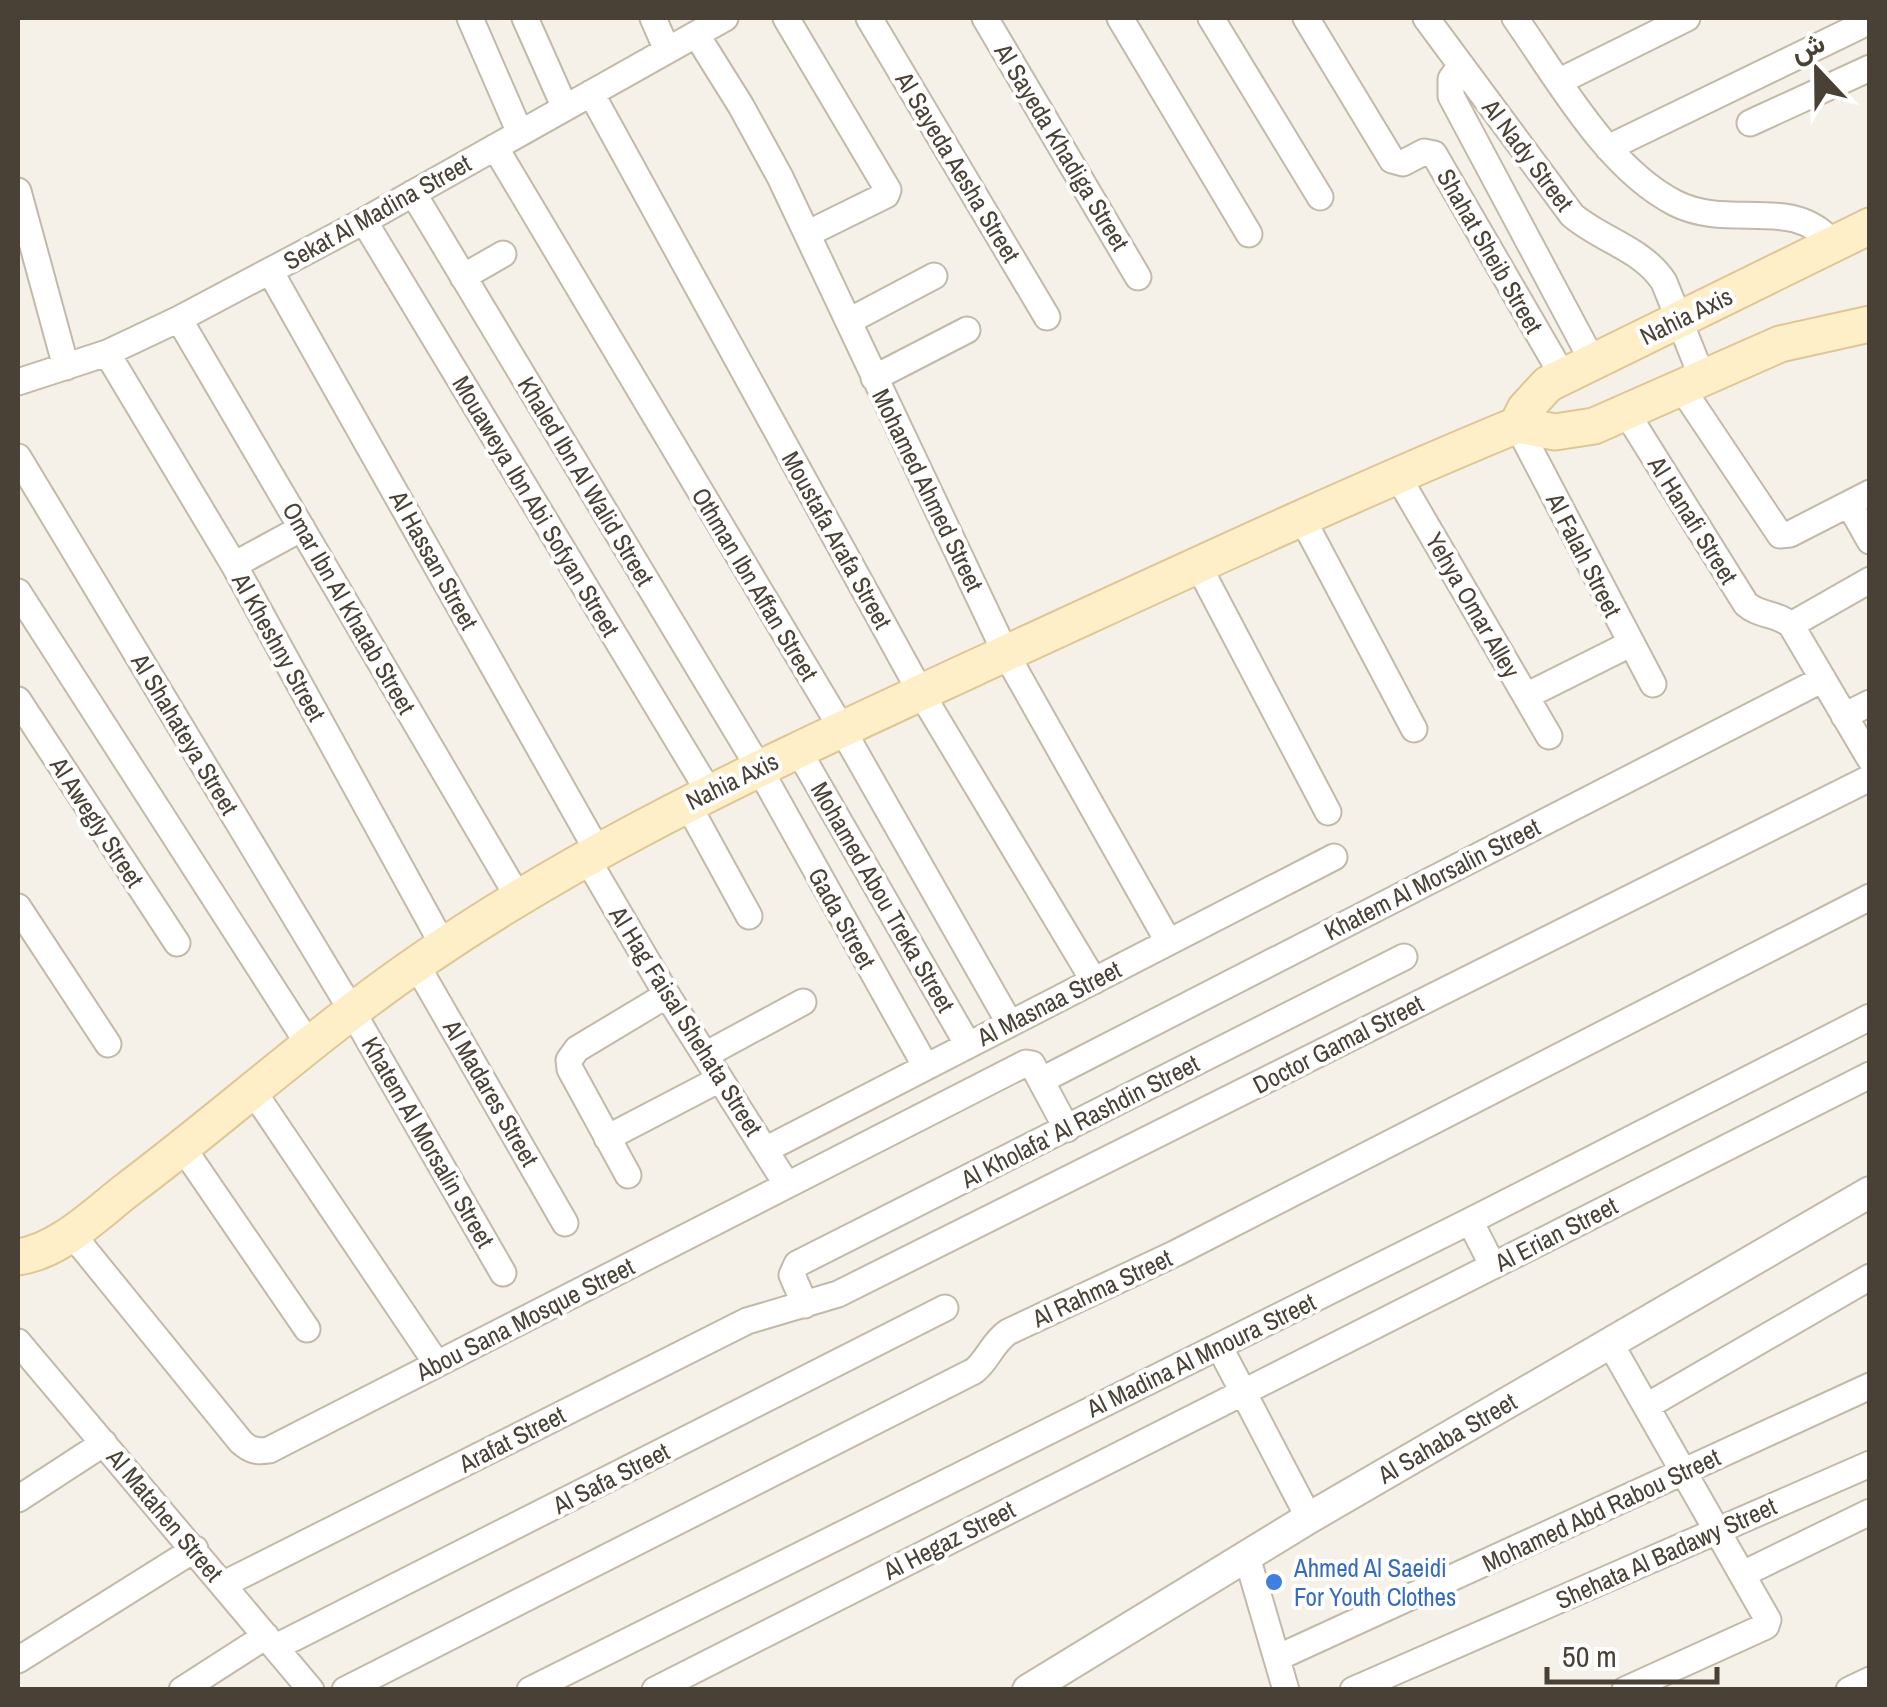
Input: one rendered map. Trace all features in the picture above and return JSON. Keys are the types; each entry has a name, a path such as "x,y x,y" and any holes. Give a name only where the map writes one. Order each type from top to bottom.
{"main road":[{"name":"Nahia Axis","path":"18,1257 28,1256 71,1233 352,1011 518,897 591,854 842,729 1397,474 1517,424 1535,396 1578,369 1870,226"},
{"path":"1517,424 1536,430 1575,431 1780,344 1870,324"}],"street":[{"path":"470,18 520,133"},
{"path":"526,18 565,108"},
{"path":"653,18 667,50"},
{"name":"Sekat Al Madina Street","path":"18,382 107,353 179,319 364,221 725,18"},
{"path":"786,18 888,190 886,195 807,234"},
{"name":"Al Sayeda Aesha Street","path":"869,18 1047,317"},
{"name":"Al Sayeda Khadiga Street","path":"985,18 1138,277"},
{"path":"1120,18 1250,234"},
{"path":"1210,18 1320,197"},
{"name":"Shahat Sheib Street","path":"1306,18 1392,160 1403,163 1427,152 1434,154 1578,369"},
{"name":"Al Nady Street","path":"1426,18 1572,214 1588,229 1646,260 1656,270 1680,319 1691,382 1780,535 1790,534 1859,499"},
{"path":"1515,18 1608,148 1645,182 1677,204 1714,216 1788,216 1821,228 1833,244"},
{"path":"1560,81 1688,18"},
{"path":"1608,148 1870,20"},
{"name":"Mohamed Ahmed Street","path":"696,34 761,141 1006,654 1168,941"},
{"path":"1461,65 1451,79 1450,96 1578,369"},
{"path":"1750,124 1870,68"},
{"name":"Moustafa Arafa Street","path":"591,93 921,693 1094,981"},
{"name":"Othman Ibn Affan Street","path":"495,147 842,729 1010,1024"},
{"path":"18,191 66,367"},
{"name":"Khaled Ibn Al Walid Street","path":"413,193 759,768"},
{"name":"Mouaweya Ibn Abi Sofyan Street","path":"364,221 698,798 749,916"},
{"path":"463,277 503,254"},
{"name":"Al Hassan Street","path":"270,271 591,854"},
{"path":"849,321 934,276"},
{"name":"Omar Ibn Al Khatab Street","path":"179,319 518,897"},
{"path":"874,378 967,330"},
{"name":"Al Kheshny Street","path":"107,353 234,565 430,955"},
{"name":"Al Hanafi Street","path":"1626,412 1746,604 1754,612 1783,618 1791,624"},
{"name":"Al Falah Street","path":"1517,424 1653,684"},
{"name":"Al Shahateya Street","path":"18,457 352,1011"},
{"name":"Yehya Omar Alley","path":"1397,474 1549,736"},
{"path":"1859,499 1870,542"},
{"path":"1302,518 1414,728"},
{"path":"234,565 302,528"},
{"path":"1198,565 1328,812"},
{"path":"1869,761 1791,624 1870,580"},
{"path":"18,592 309,1046"},
{"path":"1526,696 1630,644"},
{"name":"Khatem Al Morsalin Street","path":"1042,1080 1823,679"},
{"path":"1844,716 1870,703"},
{"name":"Al Awegly Street","path":"20,707 176,943"},
{"name":"Mohamed Abou Treka Street","path":"798,750 968,1046"},
{"name":"Doctor Gamal Street","path":"805,1305 838,1294 1869,761"},
{"name":"Gada Street","path":"759,768 926,1067"},
{"name":"Al Hag Faisal Shehata Street","path":"591,854 667,994 787,1185"},
{"name":"Al Masnaa Street","path":"765,1150 1334,857"},
{"name":"Al Rahma Street","path":"345,1690 974,1371 1008,1332 1176,1253 1870,898"},
{"path":"18,907 108,1044"},
{"name":"Al Madares Street","path":"430,955 565,1223"},
{"name":"Al Kholafa' Al Rashdin Street","path":"805,1305 792,1274 797,1264 1404,958"},
{"path":"628,1175 570,1069 571,1056 667,994"},
{"path":"705,1055 803,1002"},
{"name":"Khatem Al Morsalin Street","path":"352,1011 504,1273"},
{"name":"Al Madina Al Mnoura Street","path":"530,1690 1870,1017"},
{"name":"Abou Sana Mosque Street","path":"71,1233 250,1450 269,1450 1026,1062 1032,1064 1042,1080"},
{"name":"Al Erian Street","path":"1243,1392 1870,1076"},
{"path":"608,1138 720,1079"},
{"path":"1042,1080 1066,1129"},
{"path":"253,1091 437,1364"},
{"path":"183,1148 307,1329"},
{"name":"Al Sahaba Street","path":"1028,1690 1309,1518 1870,1192"},
{"path":"1470,1221 1493,1266"},
{"path":"1647,1406 1870,1277"},
{"name":"Arafat Street","path":"224,1584 746,1321 805,1305"},
{"name":"Al Safa Street","path":"182,1690 271,1642 945,1308"},
{"path":"1610,1343 1768,1622 1626,1690"},
{"name":"Al Matahen Street","path":"18,1344 311,1690"},
{"path":"1219,1346 1309,1518"},
{"name":"Mohamed Abd Rabou Street","path":"1277,1658 1870,1386"},
{"name":"Al Hegaz Street","path":"655,1690 1243,1392"},
{"path":"18,1498 104,1443"},
{"name":"Shehata Al Badawy Street","path":"1353,1690 1870,1464"},
{"path":"1743,1574 1870,1512"},
{"path":"18,1660 195,1549"},
{"path":"1247,1556 1286,1690"},
{"path":"1850,1690 1870,1680"}],"place":[{"name":"Ahmed Al Saeidi For Youth Clothes","path":"1274,1582"}]}
